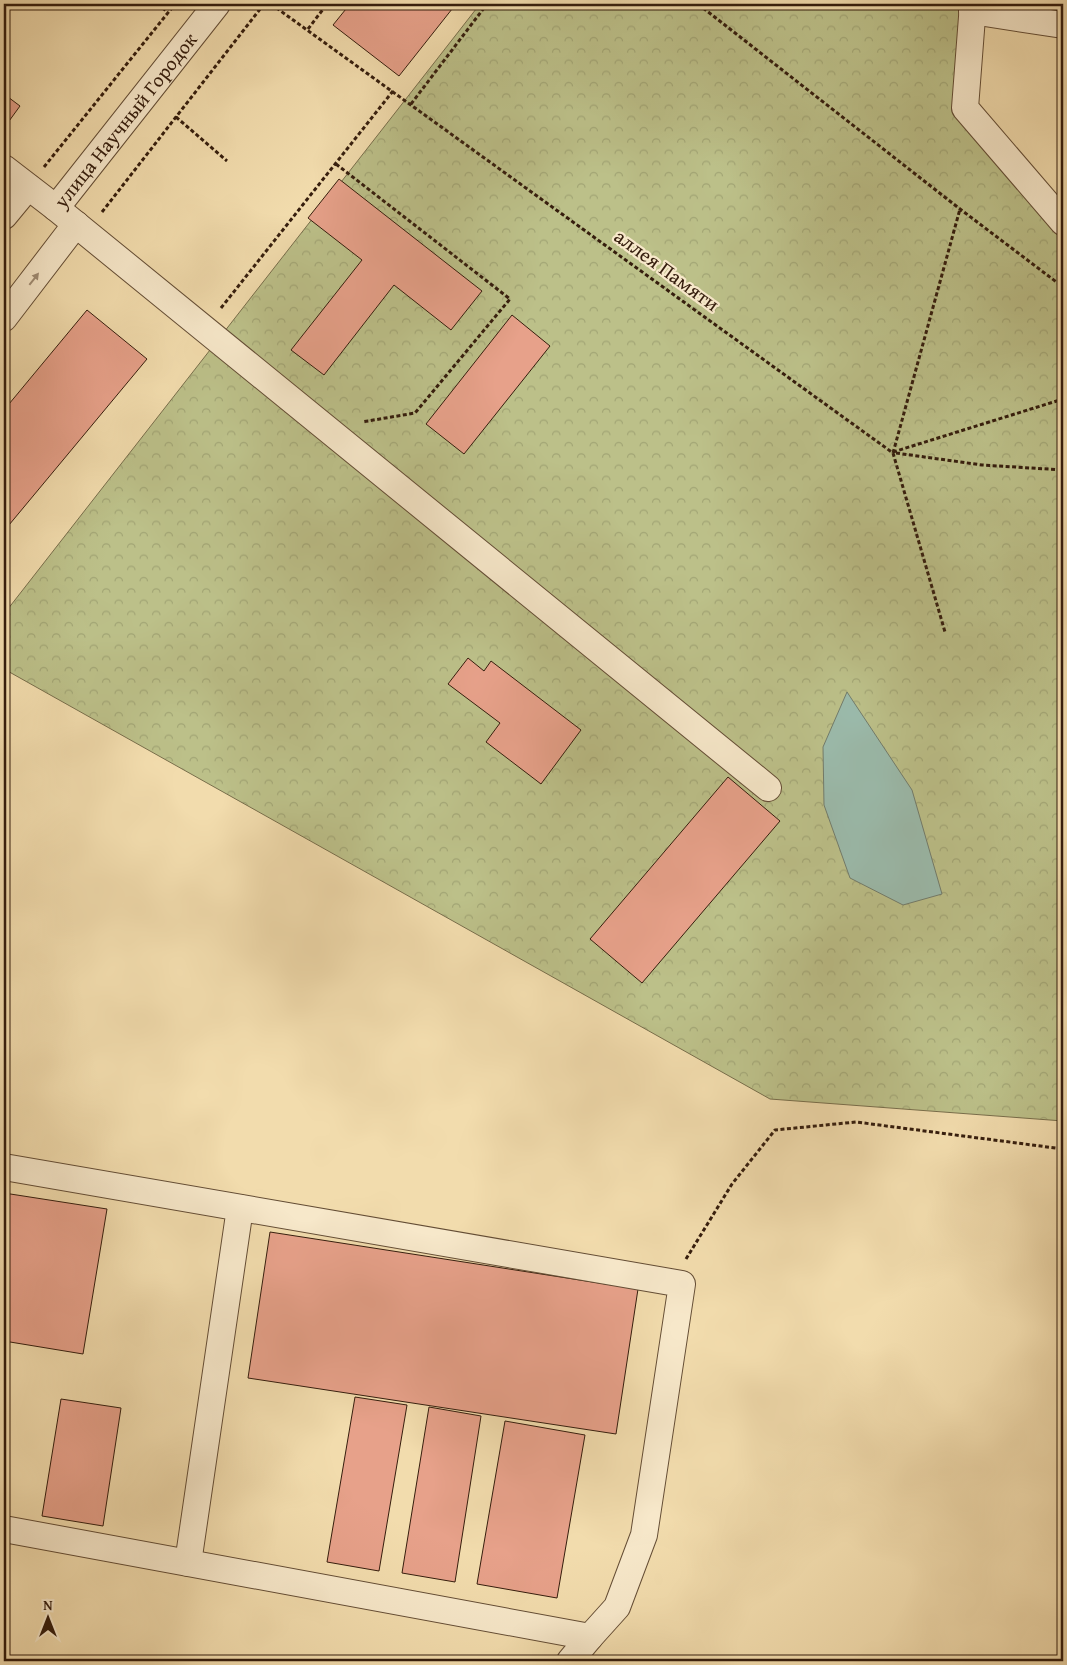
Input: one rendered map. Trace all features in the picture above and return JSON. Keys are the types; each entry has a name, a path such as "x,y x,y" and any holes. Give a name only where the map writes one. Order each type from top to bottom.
{"street":[{"name":"улица Научный Городок","path":"4,168 56,208 217,4"},
{"path":"1063,25 973,7 965,108 1063,222"},
{"name":"улица Научный Городок","path":"4,216 28,186"},
{"path":"56,208 768,788"},
{"name":"улица Научный Городок","path":"4,318 81,228"},
{"path":"4,1167 682,1284 644,1536 617,1607 570,1661"},
{"path":"188,1563 240,1208"},
{"path":"4,1529 590,1638"}],"path":[{"path":"157,4 168,12"},
{"path":"28,186 175,4"},
{"path":"81,228 176,117 264,4"},
{"name":"аллея Памяти","path":"271,4 893,452"},
{"path":"308,29 327,4"},
{"path":"411,104 487,4"},
{"path":"698,4 1063,287"},
{"path":"204,328 393,91"},
{"path":"176,117 227,161"},
{"path":"326,428 415,414 510,299 336,164"},
{"path":"945,632 893,452 960,209"},
{"path":"893,452 1063,399"},
{"path":"893,452 982,465 1063,470"},
{"path":"682,1284 685,1260 732,1184 775,1130 856,1122 1063,1149"}],"green space":[{"path":"480,4 973,4 965,108 1063,222 1063,1121 770,1099 4,669 4,614"}],"shaded area":[{"path":"847,692 912,790 942,894 903,905 850,878 824,805 823,747"}],"building":[{"path":"350,4 456,4 399,76 333,25"},
{"path":"4,94 20,106 4,128"},
{"path":"339,179 482,291 451,330 394,285 324,375 291,350 362,260 308,218"},
{"path":"87,310 147,359 4,531 4,410"},
{"path":"512,315 550,346 464,454 426,424"},
{"path":"468,658 484,671 491,661 581,730 541,784 486,742 500,723 448,684"},
{"path":"728,777 780,821 642,983 590,939"},
{"path":"4,1193 107,1209 83,1354 4,1341"},
{"path":"270,1232 638,1289 616,1434 248,1378"},
{"path":"355,1397 407,1405 379,1571 327,1562"},
{"path":"61,1399 121,1408 103,1526 42,1516"},
{"path":"429,1407 481,1416 455,1582 402,1573"},
{"path":"505,1421 585,1435 557,1598 477,1584"}]}
